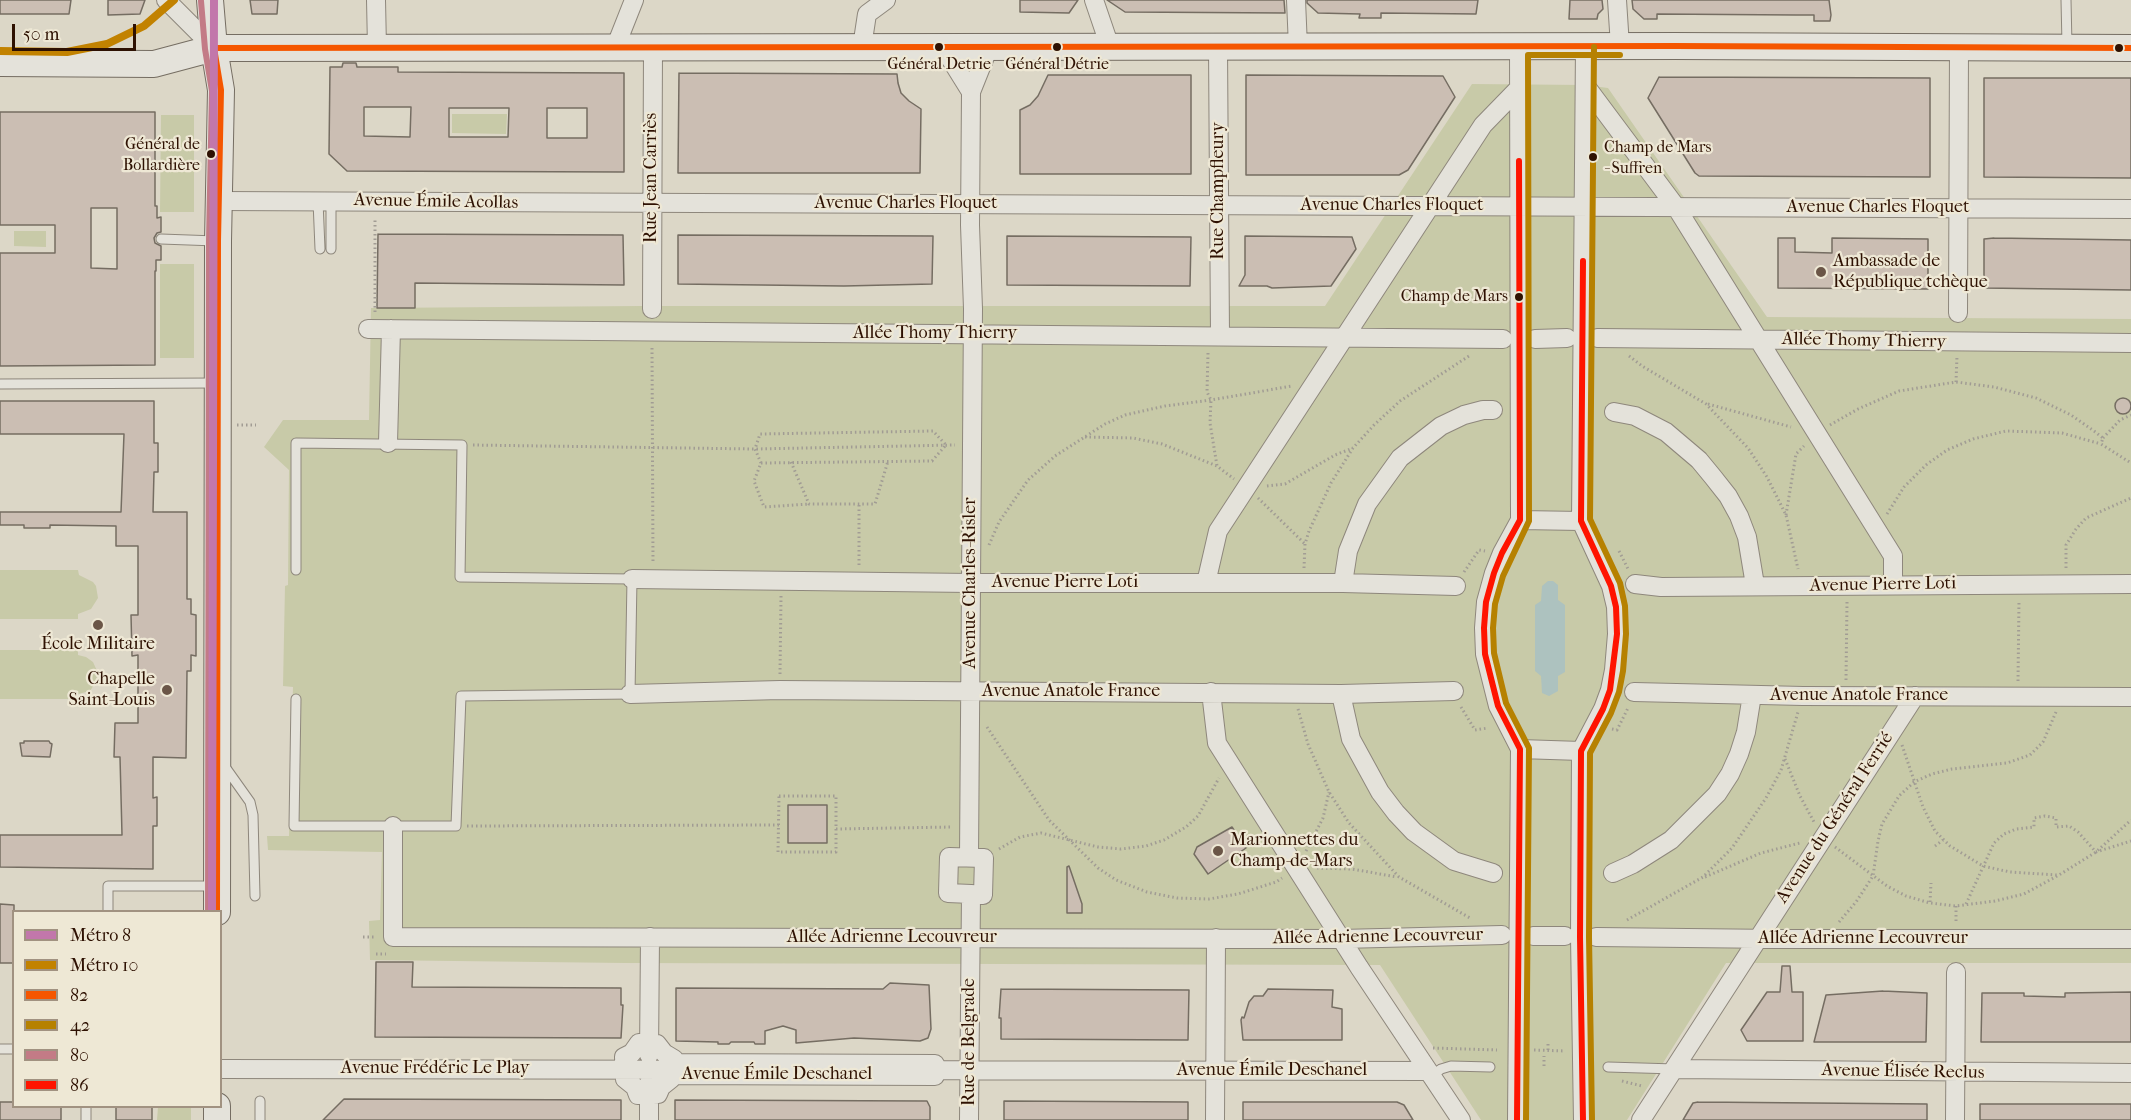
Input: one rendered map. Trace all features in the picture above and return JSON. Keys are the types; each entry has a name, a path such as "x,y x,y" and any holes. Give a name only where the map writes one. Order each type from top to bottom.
{"main road":[{"path":"210,0 214,48 221,90 218,241 217,910"},
{"path":"0,63 154,64 214,48 1519,46 2131,48"}],"street":[{"path":"166,0 214,48"},
{"path":"376,0 377,47"},
{"path":"615,48 634,0"},
{"path":"862,47 867,14 886,0"},
{"path":"1094,0 1110,47"},
{"path":"1296,0 1298,47"},
{"path":"1617,0 1620,46"},
{"path":"1517,1120 1520,749 1497,706 1485,654 1484,628 1486,602 1494,573 1520,520 1519,46"},
{"path":"943,47 970,81 989,47"},
{"name":"Rue Champfleury","path":"1214,336 1219,206 1218,47"},
{"path":"1583,1120 1580,937 1581,751 1603,709 1610,690 1617,634 1616,607 1611,586 1581,521 1585,47"},
{"path":"1958,313 1959,47"},
{"name":"Rue Jean Carriès","path":"652,309 653,48"},
{"name":"Avenue Charles-Risler","path":"969,854 973,334 970,81"},
{"path":"1585,85 1676,207 1893,556 1893,584"},
{"path":"1206,583 1218,531 1484,125 1519,88"},
{"name":"Avenue Émile Acollas","path":"219,201 652,204"},
{"name":"Avenue Charles Floquet","path":"652,204 2131,209"},
{"path":"378,329 388,443"},
{"name":"Allée Thomy Thierry","path":"378,329 1498,339"},
{"path":"1535,339 1567,338"},
{"name":"Allée Thomy Thierry","path":"1603,338 2131,343"},
{"path":"1342,583 1348,551 1367,504 1400,458 1441,426 1483,410 1493,410"},
{"path":"1614,412 1635,416 1666,432 1699,460 1713,477 1728,496 1739,516 1747,537 1755,585"},
{"path":"1520,520 1581,521"},
{"name":"Avenue Pierre Loti","path":"632,579 971,583 1342,583 1456,586"},
{"name":"Avenue Pierre Loti","path":"1635,584 1661,587 2131,584"},
{"name":"Avenue Anatole France","path":"630,694 780,690 970,696 1211,692 1341,694 1455,692"},
{"path":"1211,692 1217,743 1359,967 1461,1120"},
{"name":"Avenue Anatole France","path":"1634,692 1803,696 2131,697"},
{"path":"1341,694 1351,738 1365,768 1396,813 1414,832 1454,861 1493,873"},
{"path":"1613,873 1633,864 1671,840 1717,794 1739,754 1746,732 1752,695"},
{"name":"Avenue du Général Ferrié","path":"1641,1120 1735,971 1915,696"},
{"path":"1520,749 1581,751"},
{"name":"Allée Adrienne Lecouvreur","path":"393,826 393,937 1341,939 1502,935"},
{"path":"969,854 984,858 982,895 971,894 948,893 949,857 969,854"},
{"path":"970,938 971,894"},
{"path":"1533,936 1565,936"},
{"path":"649,1120 650,937"},
{"name":"Allée Adrienne Lecouvreur","path":"1600,937 2131,939"},
{"name":"Rue de Belgrade","path":"969,1120 970,938"},
{"path":"1215,1120 1216,938"},
{"path":"1955,1120 1956,972"},
{"path":"649,1044 639,1043 633,1053 624,1057 625,1079 635,1087 638,1095 649,1095"},
{"name":"Avenue Émile Deschanel","path":"649,1044 657,1044 664,1053 674,1059 674,1063 935,1064 935,1076 671,1075 671,1079 661,1087 658,1094 649,1095"},
{"name":"Avenue Frédéric Le Play","path":"222,1069 649,1069"},
{"name":"Avenue Émile Deschanel","path":"649,1069 969,1069 1430,1074"},
{"name":"Avenue Élisée Reclus","path":"1675,1069 2131,1073"}],"lane":[{"path":"2066,0 2067,48"},
{"path":"320,249 325,201"},
{"path":"325,201 331,249"},
{"path":"161,238 218,241"},
{"path":"0,384 218,383"},
{"path":"296,570 296,443 388,443 462,445 460,577 632,579 630,694 460,696 456,826 294,826 296,699"},
{"path":"217,756 250,802 253,815 255,896"},
{"path":"108,910 108,886 217,886"},
{"path":"1430,1074 1451,1066 1490,1067"},
{"path":"1608,1067 1675,1069"},
{"path":"260,1101 260,1120"}],"path":[{"path":"375,201 378,329"},
{"path":"652,331 653,580"},
{"path":"1214,336 1207,392 1211,400 1210,423 1217,466"},
{"path":"1603,338 1642,366 1706,404 1816,434"},
{"path":"1303,583 1305,544 1309,531 1331,483 1353,448 1374,424 1400,401 1426,382 1498,339"},
{"path":"1956,382 1957,342"},
{"path":"985,552 999,522 1028,480 1055,456 1105,424 1125,416 1165,406 1211,400 1317,380"},
{"path":"1786,515 1797,454 1816,434 1858,409 1899,391 1956,382 1994,387 2036,398 2071,415 2103,438"},
{"path":"1706,404 1748,448 1767,477 1786,515 1802,586"},
{"path":"2101,444 2103,438 2120,420 2131,415"},
{"path":"888,461 875,504 764,507 754,481 761,463 755,449 760,434 933,431 946,445"},
{"path":"1876,530 1905,486 1926,465 1947,450 1973,439 2006,431 2062,433 2101,444 2130,461"},
{"path":"1083,438 1133,438 1162,444 1217,466 1247,488 1305,544"},
{"path":"462,445 755,449 972,445"},
{"path":"761,463 932,461 946,445"},
{"path":"1247,488 1285,484 1335,455 1353,448"},
{"path":"791,462 809,504"},
{"path":"2066,584 2066,545 2071,535 2086,518 2131,498"},
{"path":"859,504 859,582"},
{"path":"1456,586 1479,550"},
{"path":"780,690 781,581"},
{"path":"2018,696 2019,584"},
{"path":"1846,696 1847,585"},
{"path":"1455,692 1468,722 1475,730 1488,728"},
{"path":"1611,729 1617,730 1634,692"},
{"path":"1293,693 1308,744 1329,792 1349,823 1398,877 1474,921"},
{"path":"970,696 1048,820 1098,868 1116,880 1147,892 1177,898 1209,899 1238,894 1276,882 1296,867 1323,818 1329,792"},
{"path":"1703,877 1737,840 1766,798 1785,759 1803,696"},
{"path":"1825,939 1856,902 1873,876 1882,824 1899,796 1914,782 1952,769 2007,763 2030,755 2043,742 2062,696"},
{"path":"1896,725 1923,807 1935,831 1943,840 1972,861 1983,866 2010,872 2059,875"},
{"path":"1785,759 1800,796 1822,838 1873,876 1906,896 1930,903 1956,906 1995,901 2024,894 2096,852 2131,820"},
{"path":"969,854 997,850 1020,837 1041,833 1098,847 1121,849 1146,846 1164,840 1186,827 1198,816 1228,760"},
{"path":"779,796 836,796 836,852 778,852 778,825 779,796"},
{"path":"1966,904 1994,843 2004,834 2016,829 2034,827 2034,818 2045,816 2056,818 2056,827 2069,826 2078,832 2096,852"},
{"path":"456,826 778,825"},
{"path":"836,830 969,827"},
{"path":"1600,937 1703,877 1761,854 1822,838"},
{"path":"1935,846 1943,840"},
{"path":"2096,852 2131,841"},
{"path":"1296,867 1352,869 1398,877"},
{"path":"1930,903 1931,883"},
{"path":"376,954 386,954"},
{"path":"1548,1042 1548,1050"},
{"path":"1428,1048 1497,1050"},
{"path":"1532,1050 1565,1051"},
{"path":"1544,1056 1544,1066"},
{"path":"1613,1079 1642,1085 1649,1089"}],"green space":[{"name":"Champ de Mars","path":"1472,84 1585,85 1608,88 1767,317 2131,319 2131,963 1726,963 1627,1120 1481,1120 1380,965 370,960 369,921 380,920 382,852 268,850 267,836 289,836 293,687 283,686 285,586 288,585 289,470 264,447 283,420 369,420 371,308 1325,306"},
{"path":"452,114 507,114 506,134 452,133"},
{"path":"161,115 194,115 194,212 160,212"},
{"path":"14,231 46,231 46,247 14,246"},
{"path":"160,264 194,264 194,358 160,358"},
{"path":"0,570 78,570 79,575 96,586 98,598 91,609 78,614 78,619 0,619"},
{"path":"0,650 78,650 78,655 93,662 98,673 97,680 90,691 78,694 78,699 0,699"},
{"path":"158,1108 191,1108 191,1120 157,1120"}],"shaded area":[{"path":"1548,581 1553,581 1558,585 1558,600 1565,605 1565,672 1558,676 1558,691 1549,696 1542,693 1541,676 1535,671 1535,605 1541,601 1542,586"}],"building":[{"path":"0,0 71,0 69,14 0,14"},
{"path":"108,0 145,0 140,14 108,15"},
{"path":"250,0 278,0 277,14 252,14"},
{"path":"1020,0 1078,0 1069,13 1020,12"},
{"path":"1107,0 1284,0 1285,13 1125,12"},
{"path":"1307,0 1478,0 1476,14 1381,13 1381,18 1359,18 1360,14 1318,13 1307,3"},
{"path":"1570,0 1602,0 1603,9 1597,19 1569,19"},
{"path":"1632,0 1829,0 1831,15 1830,21 1814,21 1814,15 1657,14 1657,19 1644,19 1633,9"},
{"path":"343,63 356,63 357,67 398,67 398,72 624,73 624,172 347,171 329,154 330,67 342,67","holes":["364,107 411,107 410,137 364,136","449,108 509,108 508,137 449,137","547,108 587,108 587,138 547,138"]},
{"path":"679,73 897,74 901,93 921,109 920,173 678,173"},
{"path":"1048,75 1191,75 1191,174 1020,174 1020,110 1030,105 1038,96"},
{"path":"1246,75 1443,76 1455,97 1408,170 1399,175 1246,175"},
{"path":"1659,77 1930,78 1930,177 1699,176 1648,98"},
{"path":"1984,78 2131,78 2131,178 1984,177"},
{"path":"0,112 155,112 155,206 157,206 157,218 161,217 161,232 157,233 154,238 155,243 161,246 161,260 156,260 155,271 155,365 0,366 0,253 55,253 55,225 0,225","holes":["91,208 117,208 117,269 91,268"]},
{"path":"378,234 623,235 624,285 415,283 415,308 377,308"},
{"path":"678,235 933,236 932,284 844,286 678,284"},
{"path":"1007,236 1191,237 1190,286 1007,285"},
{"path":"1245,236 1352,237 1356,249 1331,286 1272,288 1239,286 1245,275"},
{"path":"1778,238 1795,238 1795,252 1832,253 1832,238 1928,239 1928,289 1778,288"},
{"path":"1984,239 2131,240 2131,290 1984,288"},
{"path":"2120,398 2126,398 2131,406 2129,412 2120,414 2115,409 2115,403"},
{"path":"0,401 154,401 154,443 158,443 158,472 154,472 153,512 187,512 187,599 191,599 191,614 196,615 196,656 191,655 191,671 187,671 186,758 153,757 153,798 157,797 157,826 153,826 153,869 0,867 0,835 122,835 120,757 114,757 115,723 138,723 138,655 132,656 131,615 138,615 138,546 116,546 116,526 50,525 50,528 24,528 24,525 0,525 0,512 121,512 124,434 0,434"},
{"path":"49,741 52,744 50,757 22,756 20,743"},
{"path":"788,805 827,805 827,843 788,843"},
{"name":"Marionnettes du Champ-de-Mars","path":"1232,827 1246,848 1208,874 1194,854 1197,847"},
{"path":"1069,866 1082,904 1082,913 1067,913 1067,867"},
{"path":"0,904 14,905 14,910 12,910 12,963 0,963"},
{"path":"376,962 413,962 412,987 621,988 621,1005 623,1005 621,1038 375,1037"},
{"path":"1782,966 1790,966 1792,992 1803,992 1803,1041 1747,1041 1741,1030 1767,992 1780,992"},
{"path":"890,983 929,985 931,1029 928,1038 920,1041 854,1038 796,1043 796,1030 783,1026 765,1031 765,1044 676,1041 676,988 883,989"},
{"path":"1001,989 1189,990 1188,1040 1001,1039 1001,1018 999,1018"},
{"path":"1268,989 1333,990 1332,1007 1342,1009 1342,1040 1243,1040 1241,1020 1242,1017 1244,1018 1249,1002 1254,996 1263,996"},
{"path":"1883,991 1927,993 1926,1042 1814,1042 1826,995"},
{"path":"2131,992 2131,1042 1981,1042 1982,993 2024,993 2024,996 2065,997 2065,993"},
{"path":"344,1099 621,1100 621,1120 323,1120"},
{"path":"675,1100 927,1101 930,1107 930,1120 675,1120"},
{"path":"1004,1101 1188,1102 1188,1120 1004,1120"},
{"path":"0,1102 12,1102 12,1108 61,1108 61,1120 0,1120"},
{"path":"1243,1102 1397,1102 1404,1105 1413,1120 1243,1120"},
{"path":"1693,1103 1927,1104 1927,1120 1683,1120"},
{"path":"1980,1104 2131,1104 2131,1120 1980,1120"},
{"path":"116,1108 152,1108 152,1120 116,1120"}],"metro line":[{"name":"10","path":"0,51 67,52 107,44 144,26 174,0"},
{"name":"8","path":"212,910 214,0"}],"transit line":[{"name":"80","path":"201,1 205,49 212,91 209,241 208,910"},
{"name":"82","path":"214,48 1675,46 2131,48"},
{"name":"42","path":"1592,1120 1589,937 1590,753 1619,692 1626,634 1625,606 1620,583 1590,519 1594,47"},
{"name":"82","path":"214,48 221,90 218,241 217,910"},
{"name":"42","path":"1526,1120 1529,748 1506,703 1494,653 1493,628 1495,604 1503,576 1529,521 1528,55 1620,55"},
{"name":"86","path":"1517,1120 1520,749 1498,706 1485,654 1484,628 1486,602 1494,573 1520,520 1519,161"},
{"name":"86","path":"1583,261 1581,521 1611,586 1616,607 1617,634 1610,690 1603,709 1581,751 1580,937 1583,1120"}],"place":[{"name":"Général Detrie","path":"939,47"},
{"name":"Général Détrie","path":"1057,47"},
{"name":"Général de Bollardière","path":"211,154"},
{"name":"Champ de Mars - Suffren","path":"1593,157"},
{"name":"Ambassade de République tchèque","path":"1821,272"},
{"name":"Champ de Mars","path":"1519,297"},
{"name":"École Militaire","path":"98,625"},
{"name":"Chapelle Saint-Louis","path":"167,690"},
{"name":"Marionnettes du Champ-de-Mars","path":"1218,851"}]}
